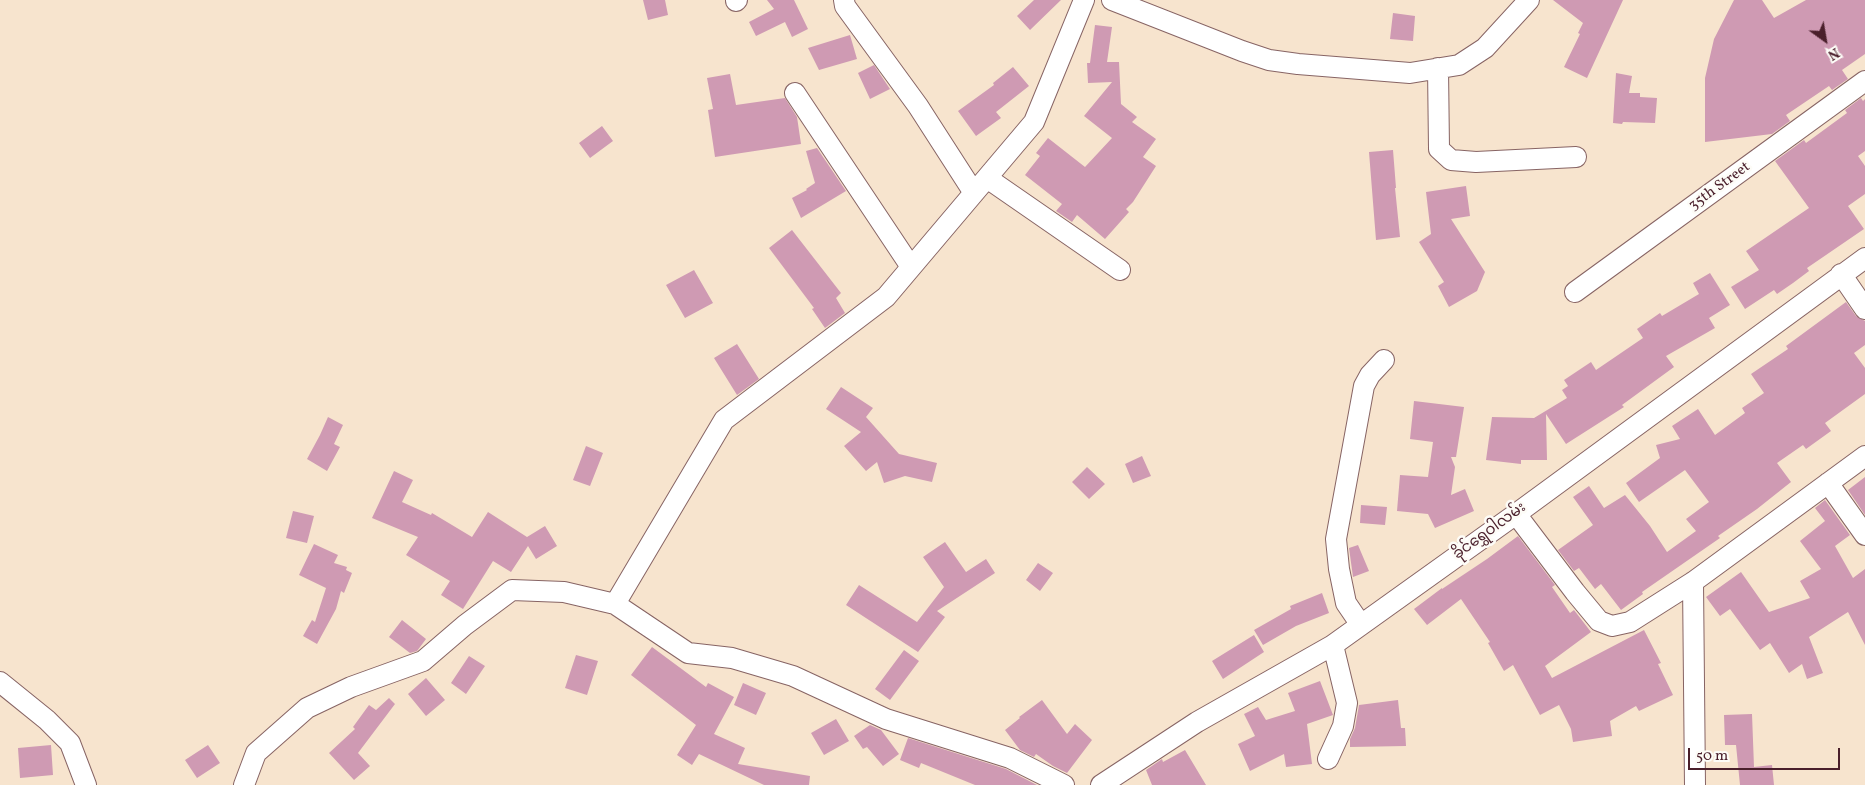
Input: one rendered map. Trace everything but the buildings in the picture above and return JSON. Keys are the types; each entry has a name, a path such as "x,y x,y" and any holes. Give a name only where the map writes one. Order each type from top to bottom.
{"street":[{"path":"844,0 845,6 918,106 974,193"},
{"path":"615,604 724,420 886,297 1034,122 1084,0"},
{"path":"1112,0 1269,60 1410,73 1459,65 1485,48 1529,0"},
{"path":"1438,68 1439,149 1451,160 1476,162 1576,157"},
{"name":"35th Street","path":"1575,292 1865,81"},
{"path":"794,93 911,267"},
{"path":"987,178 1120,270"},
{"name":"ခိုင်ရွှေဝါလမ်း","path":"1101,785 1197,722 1333,645 1516,514 1865,258"},
{"path":"1841,274 1865,309"},
{"path":"1361,625 1346,603 1339,569 1336,538 1364,386 1370,375 1384,360"},
{"path":"1516,514 1599,622 1612,626 1630,622 1693,582 1865,456"},
{"path":"1828,483 1865,535"},
{"path":"1693,582 1695,785"},
{"path":"244,785 256,753 307,708 351,687 423,661 465,625 512,590 564,592 615,604 688,653 732,658 793,676 886,720 1010,758 1064,785"},
{"path":"1328,759 1343,726 1347,703 1333,645"},
{"path":"0,682 47,720 70,743 86,785"}]}
